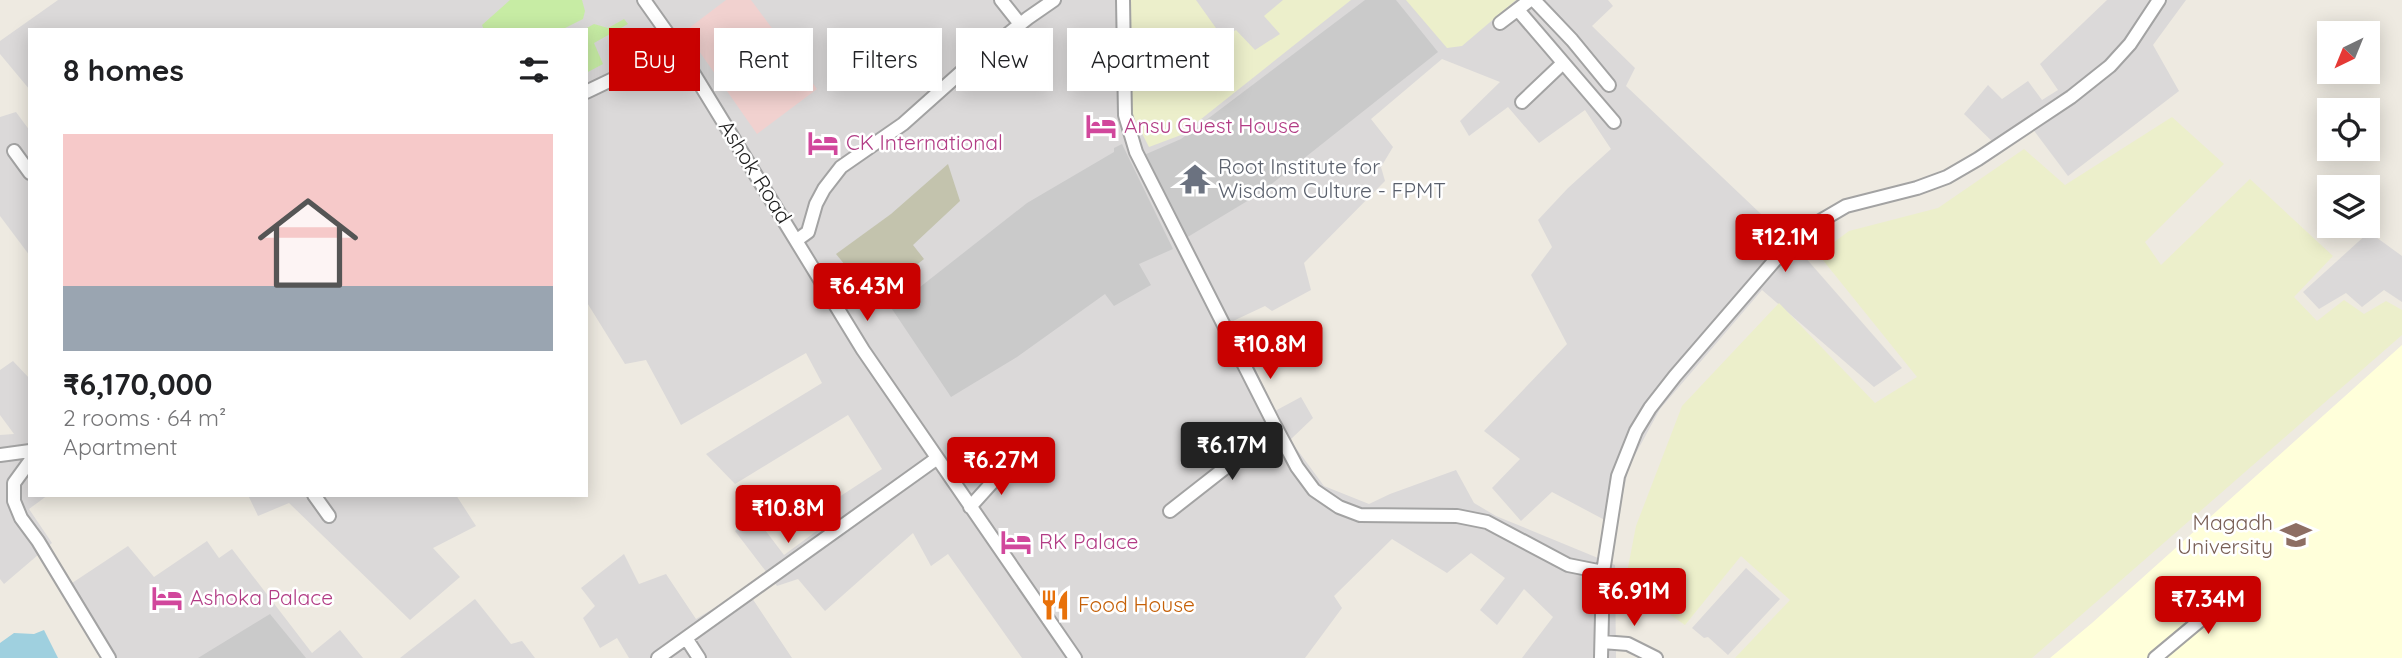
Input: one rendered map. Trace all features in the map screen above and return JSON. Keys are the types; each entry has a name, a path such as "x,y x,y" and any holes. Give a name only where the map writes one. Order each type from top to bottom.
{"street":[{"name":"Ashok Road","path":"644,0 664,28"},
{"path":"1001,0 1020,24"},
{"path":"797,240 808,232 824,188 841,167 903,124 950,81 1054,0"},
{"path":"1123,0 1127,128 1143,168 1276,428 1307,482 1327,500 1351,513 1471,518 1501,528 1568,565 1603,572"},
{"path":"1500,23 1532,0 1572,40 1609,85"},
{"path":"1601,658 1603,572 1616,486 1636,431 1668,384 1787,247 1810,226 1835,210 1857,202 1917,188 1947,177 2051,111 2110,66 2137,35 2159,0"},
{"path":"1518,10 1614,122"},
{"path":"1522,102 1563,63"},
{"path":"588,91 609,81"},
{"name":"Ashok Road","path":"700,83 863,350 1075,658"},
{"path":"14,151 28,170"},
{"path":"1170,511 1276,428"},
{"path":"0,455 28,450"},
{"path":"658,658 936,459"},
{"path":"28,464 14,482 13,501 109,658"},
{"path":"970,507 1008,465"},
{"path":"315,497 329,516"},
{"path":"2155,658 2239,588"},
{"path":"686,638 699,658"},
{"path":"1602,642 1628,644 1656,658"}],"shaded area":[{"path":"58,0 1608,0 1613,6 1592,26 1635,68 1626,86 1797,248 1902,368 1874,387 1762,290 1660,409 1629,466 1616,526 1552,492 1521,521 1492,488 1520,459 1484,431 1567,344 1531,275 1552,247 1538,220 1611,149 1585,110 1539,143 1508,107 1469,136 1460,121 1500,82 1442,59 1371,119 1393,147 1381,167 1385,181 1304,263 1311,290 1272,311 1265,306 1233,321 1275,411 1301,397 1313,418 1290,440 1324,486 1369,504 1456,470 1474,503 1496,516 1615,565 1616,658 1522,658 1553,617 1524,589 1497,625 1480,610 1505,578 1471,553 1447,573 1392,539 1334,596 1342,608 1305,658 1022,658 948,554 931,566 913,533 825,611 798,579 777,586 735,531 753,514 784,555 822,527 813,514 882,469 848,415 735,484 706,454 822,383 806,353 681,425 646,360 625,364 588,304 588,28 28,28 28,88 0,54 0,41"},
{"path":"726,0 751,0 772,28 714,28 714,72 700,52 700,28 689,28"},
{"path":"1129,0 1196,0 1216,28 1129,28"},
{"path":"1283,0 1351,0 1181,135 1149,147 1130,110 1130,91 1234,91 1234,31 1236,30 1255,50 1280,34 1264,16"},
{"path":"1365,0 1396,0 1438,52 1259,194 1186,238 1144,155 1181,139"},
{"path":"1406,0 1516,0 1462,46 1447,48"},
{"path":"2107,0 2186,0 2153,45 2179,91 2068,176 2032,128 1999,148 1964,114 1988,85 2002,99 2028,81 2042,100 2058,90 2040,64"},
{"path":"813,84 817,89 757,134 727,91 813,91"},
{"path":"16,112 28,128 28,253 0,216 0,117"},
{"path":"2172,117 2224,164 2145,242 2161,265 2250,179 2333,256 2294,297 2317,321 2344,300 2364,314 2386,301 2402,310 2402,335 2032,658 1735,658 1790,600 1741,556 1685,625 1625,583 1636,526 1682,406 1779,303 1875,403 1917,377 1818,254 1849,231 1938,208 2024,149 2065,185"},
{"path":"1122,144 1173,249 1139,264 1151,285 1114,306 1105,294 1017,357 951,397 892,309 1027,203 1114,152 1114,148"},
{"path":"948,164 960,201 913,245 924,259 873,299 836,254 891,214"},
{"path":"2362,238 2377,238 2402,256 2402,302 2384,290 2362,307 2346,293 2319,309 2303,292"},
{"name":"Magadh University","path":"2402,345 2402,658 2050,658 2092,623"},
{"path":"13,361 28,377 28,497 45,497 29,509 52,543 4,584 0,579 0,435 14,434 0,415 0,370"},
{"path":"249,497 457,497 476,526 433,548 460,577 410,620 289,503 258,516"},
{"path":"207,541 219,558 232,549 312,653 340,630 363,658 106,658 60,591 128,546 154,577"},
{"path":"624,554 639,584 666,574 696,619 746,589 792,658 629,658 617,638 600,648 583,618 595,606 581,588"},
{"path":"1746,568 1780,599 1728,655 1708,637 1704,638 1692,628"},
{"path":"475,599 511,644 522,641 535,658 400,658"},
{"path":"270,614 306,658 198,658"}],"green space":[{"path":"510,0 582,0 585,11 583,19 565,28 483,28 482,25"},
{"path":"624,19 628,24 621,28 609,28 609,35 594,43 603,64 588,72 587,28 594,24 608,28"}],"water":[{"path":"44,630 58,658 0,658 0,643 14,633 34,634"}],"place":[{"name":"Ansu Guest House","path":"1101,126"},
{"name":"CK International","path":"823,143"},
{"name":"Root Institute for Wisdom Culture - FPMT","path":"1195,179"},
{"name":"Magadh University","path":"2296,535"},
{"name":"RK Palace","path":"1016,542"},
{"name":"Ashoka Palace","path":"167,598"},
{"name":"Food House","path":"1055,605"}]}
